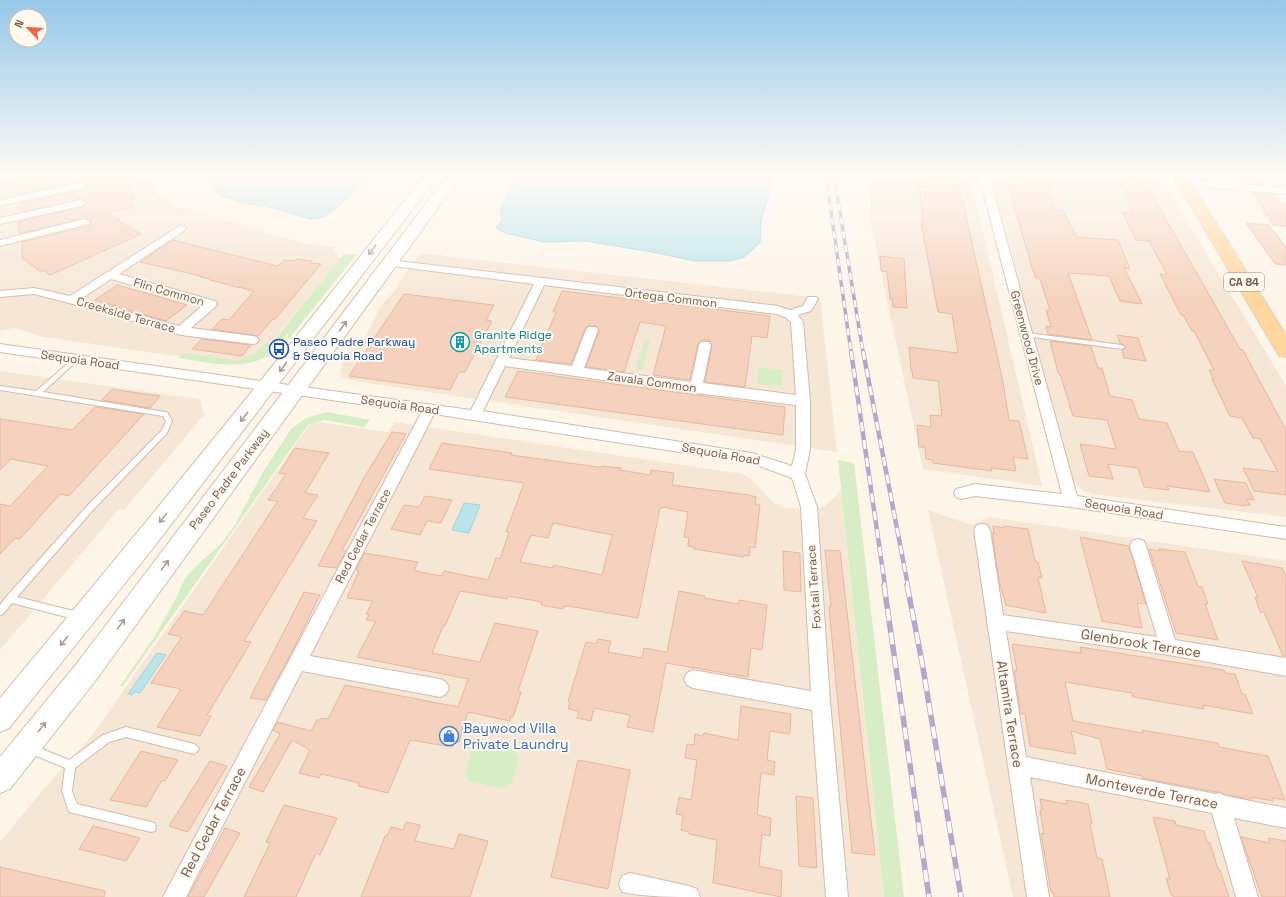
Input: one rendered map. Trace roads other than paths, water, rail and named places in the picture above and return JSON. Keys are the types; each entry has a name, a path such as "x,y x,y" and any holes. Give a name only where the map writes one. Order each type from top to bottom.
{"main road":[{"path":"0,719 83,618 268,386 399,218"},
{"name":"Paseo Padre Parkway","path":"0,779 87,671 296,391 423,218"},
{"name":"CA 84","path":"1205,218 1286,351"}],"street":[{"path":"0,221 14,218"},
{"name":"Greenwood Drive","path":"995,218 1071,501"},
{"path":"0,243 85,222"},
{"path":"72,300 181,228"},
{"name":"Ortega Common","path":"389,263 778,310 790,314"},
{"name":"Flin Common","path":"110,275 211,304 181,331"},
{"path":"475,415 540,282"},
{"name":"Creekside Terrace","path":"0,294 34,291 72,300 181,331 253,340"},
{"path":"798,474 803,449 803,401 797,322 790,314 807,308 812,299"},
{"path":"576,371 592,330"},
{"path":"696,388 705,345"},
{"name":"Sequoia Road","path":"0,348 75,360 475,415 752,458 798,474"},
{"name":"Zavala Common","path":"502,361 696,388 803,401"},
{"name":"Red Cedar Terrace","path":"174,897 430,409"},
{"name":"Foxtail Terrace","path":"798,474 809,507 821,702 837,897"},
{"name":"Sequoia Road","path":"961,493 976,490 1071,501 1286,533"},
{"name":"Altamira Terrace","path":"982,530 1038,897"},
{"path":"1138,546 1169,647"},
{"name":"Glenbrook Terrace","path":"996,622 1169,647 1286,667"},
{"path":"297,662 440,688"},
{"path":"693,679 821,702"},
{"name":"Monteverde Terrace","path":"1018,765 1219,803 1286,818"},
{"path":"1219,803 1247,897"},
{"path":"630,884 689,897"}],"lane":[{"path":"1027,335 1122,347"},
{"path":"38,393 75,360"},
{"path":"0,388 165,414 168,421 165,431 90,508 0,611"},
{"path":"10,599 83,618"},
{"path":"151,827 73,808 67,791 70,765 106,738 126,732 194,749"},
{"path":"26,748 70,765"}],"water":[{"path":"502,218 762,218 760,243 744,257 730,261 695,261 585,241 544,242 505,233 496,228 502,220"},
{"path":"464,503 480,505 469,533 452,530"},
{"path":"157,653 166,655 140,693 134,692 132,695 128,694"}],"railway":[{"path":"832,218 851,352"},
{"path":"841,218 863,352"},
{"path":"851,351 885,586"},
{"path":"863,351 908,586"},
{"path":"884,585 929,897"},
{"path":"907,585 922,662 961,897"}],"place":[{"name":"Granite Ridge Apartments","path":"460,342"},
{"name":"Paseo Padre Parkway & Sequoia Road","path":"279,349"},
{"name":"Baywood Villa Private Laundry","path":"449,736"}]}
